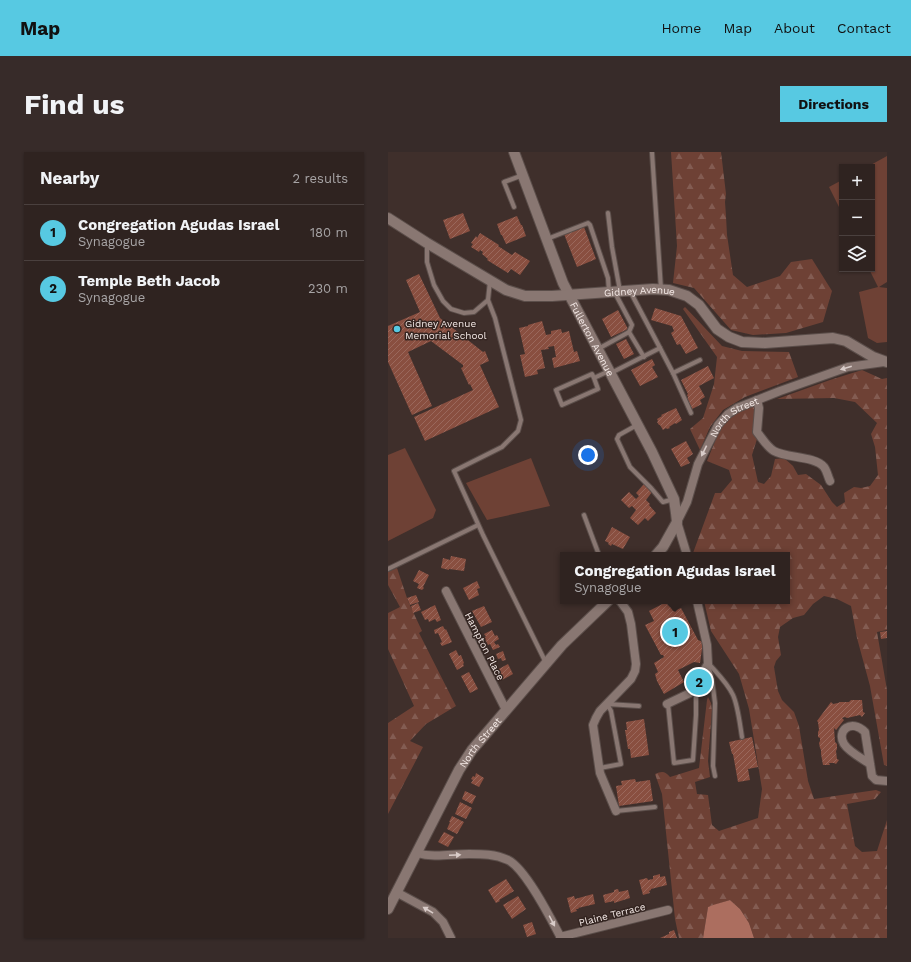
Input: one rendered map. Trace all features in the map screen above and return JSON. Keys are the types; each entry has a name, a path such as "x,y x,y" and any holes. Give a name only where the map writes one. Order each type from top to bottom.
{"street":[{"name":"Fullerton Avenue","path":"514,152 563,283 652,452 674,499 677,522"},
{"name":"Gidney Avenue","path":"388,219 506,290 526,296 552,296 653,289 670,290 687,296 699,305 717,328 729,337 742,342 765,343 833,338 846,341 873,357 886,362"},
{"name":"North Street","path":"659,552 663,547 687,502 698,464 718,425 728,414 757,400 848,366 886,362"},
{"path":"757,400 759,408 757,432 768,445 774,451 814,461 825,469 830,481"},
{"path":"677,522 685,552"},
{"name":"Hampton Place","path":"446,591 506,710"},
{"name":"North Street","path":"388,909 393,893 417,853 459,770 472,750 562,645 605,604"},
{"path":"616,811 600,772 593,725 596,718 635,671 636,664 631,624 628,612 622,604"},
{"path":"668,704 690,693 708,664 707,645 698,604"},
{"path":"870,764 848,748 842,740 842,735 846,728 851,725 861,728 865,732 872,776 876,780 887,781"},
{"path":"417,853 426,856 484,854 498,856 509,860 518,868 538,896 561,938"},
{"path":"393,893 433,912 443,922 452,938"},
{"name":"Plaine Terrace","path":"561,938 668,910"}],"lane":[{"path":"652,152 661,290"},
{"path":"514,207 504,182 523,175"},
{"path":"608,213 612,247 614,292"},
{"path":"547,239 588,223 590,225 608,278 632,325 629,332 598,349"},
{"path":"427,243 427,262 434,285 443,301 451,309 464,313 474,312 488,300"},
{"path":"490,281 488,300 521,420 518,432 502,447 454,471 478,525 546,663"},
{"path":"630,290 673,373 691,413"},
{"path":"629,332 644,356"},
{"path":"594,378 660,348"},
{"path":"673,373 700,360"},
{"path":"592,374 594,378 598,389 562,405 556,390 592,374"},
{"path":"638,425 618,435 617,439 630,467 663,502 674,499"},
{"path":"584,515 598,552"},
{"path":"388,568 478,525"},
{"path":"708,664 723,680 732,694 735,701 742,737"},
{"path":"708,664 716,703 715,776"},
{"path":"668,704 674,763 693,760 696,715 696,682"},
{"path":"607,704 639,706"},
{"path":"600,768 621,764 611,711 607,704"},
{"path":"616,811 655,807"}],"green space":[{"path":"671,152 721,152 726,194 727,235 733,275 747,287 780,276 791,262 812,259 832,291 823,322 786,333 753,335 731,330 694,288 673,283 677,246"},
{"path":"887,156 887,282 879,287 887,288 887,342 877,343 868,338 859,292 878,287 870,272 875,272 875,164 872,164"},
{"path":"839,182 839,207 829,187"},
{"path":"685,307 722,346 742,351 789,352 798,377 745,397 723,410 710,427 700,450 690,429 703,418 714,384 717,357 683,309"},
{"path":"862,370 882,379 887,378 887,630 877,632 887,690 887,766 884,765 870,686 857,638 851,606 837,599 824,596 813,604 804,615 793,618 780,627 778,637 781,655 776,661 774,667 778,691 782,700 794,712 799,726 808,781 814,799 876,790 881,792 875,799 847,804 855,846 862,852 877,851 887,820 887,938 754,938 749,923 740,909 730,900 708,907 703,938 679,938 675,919 662,794 655,774 663,772 670,777 699,768 708,697 712,710 708,761 710,777 695,782 697,794 708,795 712,825 719,831 758,818 762,789 749,709 739,674 711,631 705,604 790,604 790,552 693,552 715,493 721,493 732,480 729,470 707,461 720,429 733,415 753,405 756,410 755,432 757,439 752,455 758,482 764,484 771,476 775,459 784,458 793,466 798,475 806,474 821,485 837,507 845,502 844,493 854,487 861,488 870,486 878,475 875,447 871,434 877,423 855,402 834,398 777,399"},
{"path":"405,448 436,510 433,518 388,541 388,455"},
{"path":"531,458 550,506 487,520 466,483"},
{"path":"397,568 408,601 422,631 419,633 456,706 426,724 410,741 423,747 388,814 388,723 414,706 388,649 388,613 400,607 388,585 388,572"}],"shaded area":[{"path":"730,900 740,909 749,923 754,938 703,938 708,907"}],"building":[{"path":"463,213 470,231 450,239 443,220"},
{"path":"517,216 526,236 506,244 497,224"},
{"path":"584,227 596,259 577,267 564,234"},
{"path":"480,233 512,255 515,252 530,261 520,275 511,269 508,273 487,260 488,259 482,254 483,252 480,250 479,252 471,247 473,244 471,243"},
{"path":"419,274 440,318 483,352 485,351 489,361 480,365 499,407 425,441 414,417 473,390 461,368 463,365 431,341 408,352 432,406 412,415 388,362 388,326 420,312 406,280"},
{"path":"655,308 681,316 698,348 686,354 680,344 677,345 671,333 674,331 672,326 651,320"},
{"path":"618,310 628,329 611,337 602,319"},
{"path":"542,321 546,335 551,334 551,331 561,329 562,333 569,331 574,352 577,351 580,361 554,368 552,358 556,357 554,346 548,347 549,349 541,350 545,368 537,370 538,374 525,377 520,355 525,354 519,328"},
{"path":"626,339 634,354 624,359 616,344"},
{"path":"652,359 655,365 652,367 658,377 640,386 631,370"},
{"path":"708,366 714,378 699,386 705,397 700,400 702,404 692,409 687,399 688,394 681,380"},
{"path":"676,408 682,420 669,427 670,428 663,430 657,422 657,419 662,416 661,415"},
{"path":"686,441 693,454 687,458 690,463 681,467 671,449"},
{"path":"644,484 652,492 646,500 656,513 648,521 645,518 638,525 630,518 636,510 632,506 629,508 621,500 629,492 636,499 639,496 636,493"},
{"path":"612,527 630,537 623,549 612,544 611,546 605,541"},
{"path":"451,556 466,559 464,571 441,568 443,558 450,560"},
{"path":"419,570 429,575 422,590 417,588 419,584 413,581"},
{"path":"477,581 480,588 477,589 479,595 469,600 463,588"},
{"path":"416,595 419,602 410,605 407,598"},
{"path":"418,603 421,610 413,613 411,606"},
{"path":"662,604 670,604 673,611 681,608 698,640 703,642 700,663 694,662 678,670 684,682 664,694 657,681 655,674 658,672 654,663 664,657 661,655 645,625 654,621 649,611"},
{"path":"435,605 441,620 437,622 435,619 429,622 428,619 425,620 421,612"},
{"path":"484,606 492,622 481,627 472,611"},
{"path":"443,626 452,642 442,646 438,633 435,634 434,630"},
{"path":"492,630 495,636 497,635 499,639 494,642 500,647 493,650 490,644 488,645 484,637 486,637 484,634"},
{"path":"887,631 887,638 881,639 880,632"},
{"path":"456,650 459,656 461,655 464,663 464,666 457,670 449,654"},
{"path":"503,651 506,660 502,661 501,658 498,659 496,654"},
{"path":"508,664 513,674 502,680 497,670"},
{"path":"469,672 478,689 470,693 461,676"},
{"path":"851,700 862,700 863,712 865,713 862,717 860,715 842,718 844,720 836,730 834,728 835,742 837,744 837,759 839,760 836,764 829,763 830,765 823,765 817,721 831,702 833,704 849,702"},
{"path":"644,719 649,755 631,758 625,730 627,730 626,722"},
{"path":"752,737 758,767 748,769 750,780 738,782 733,754 729,742"},
{"path":"476,773 484,778 479,787 471,783 473,780 471,779 473,776 475,777"},
{"path":"635,779 636,782 650,780 653,801 619,806 616,786 622,785 621,781"},
{"path":"465,791 476,796 472,804 462,799"},
{"path":"460,802 472,808 466,819 455,814"},
{"path":"452,816 464,822 457,834 447,829"},
{"path":"444,832 454,837 448,847 438,842"},
{"path":"660,874 660,877 665,876 667,885 651,889 649,891 650,893 643,895 639,880 647,878 648,880 653,879 653,876"},
{"path":"506,879 514,891 496,903 488,890"},
{"path":"618,889 619,892 628,890 630,898 614,903 614,901 605,903 603,895 614,892 614,890"},
{"path":"593,894 595,904 578,908 579,909 576,909 577,911 571,913 567,898 574,896 575,899"},
{"path":"518,896 526,909 512,919 503,905"},
{"path":"532,922 536,934 527,937 523,925"},
{"path":"674,930 677,938 660,938 669,934 669,932"}],"place":[{"name":"Gidney Avenue Memorial School","path":"397,329"},
{"name":"Congregation Agudas Israel","path":"675,632"},
{"name":"Temple Beth Jacob","path":"699,682"}]}
